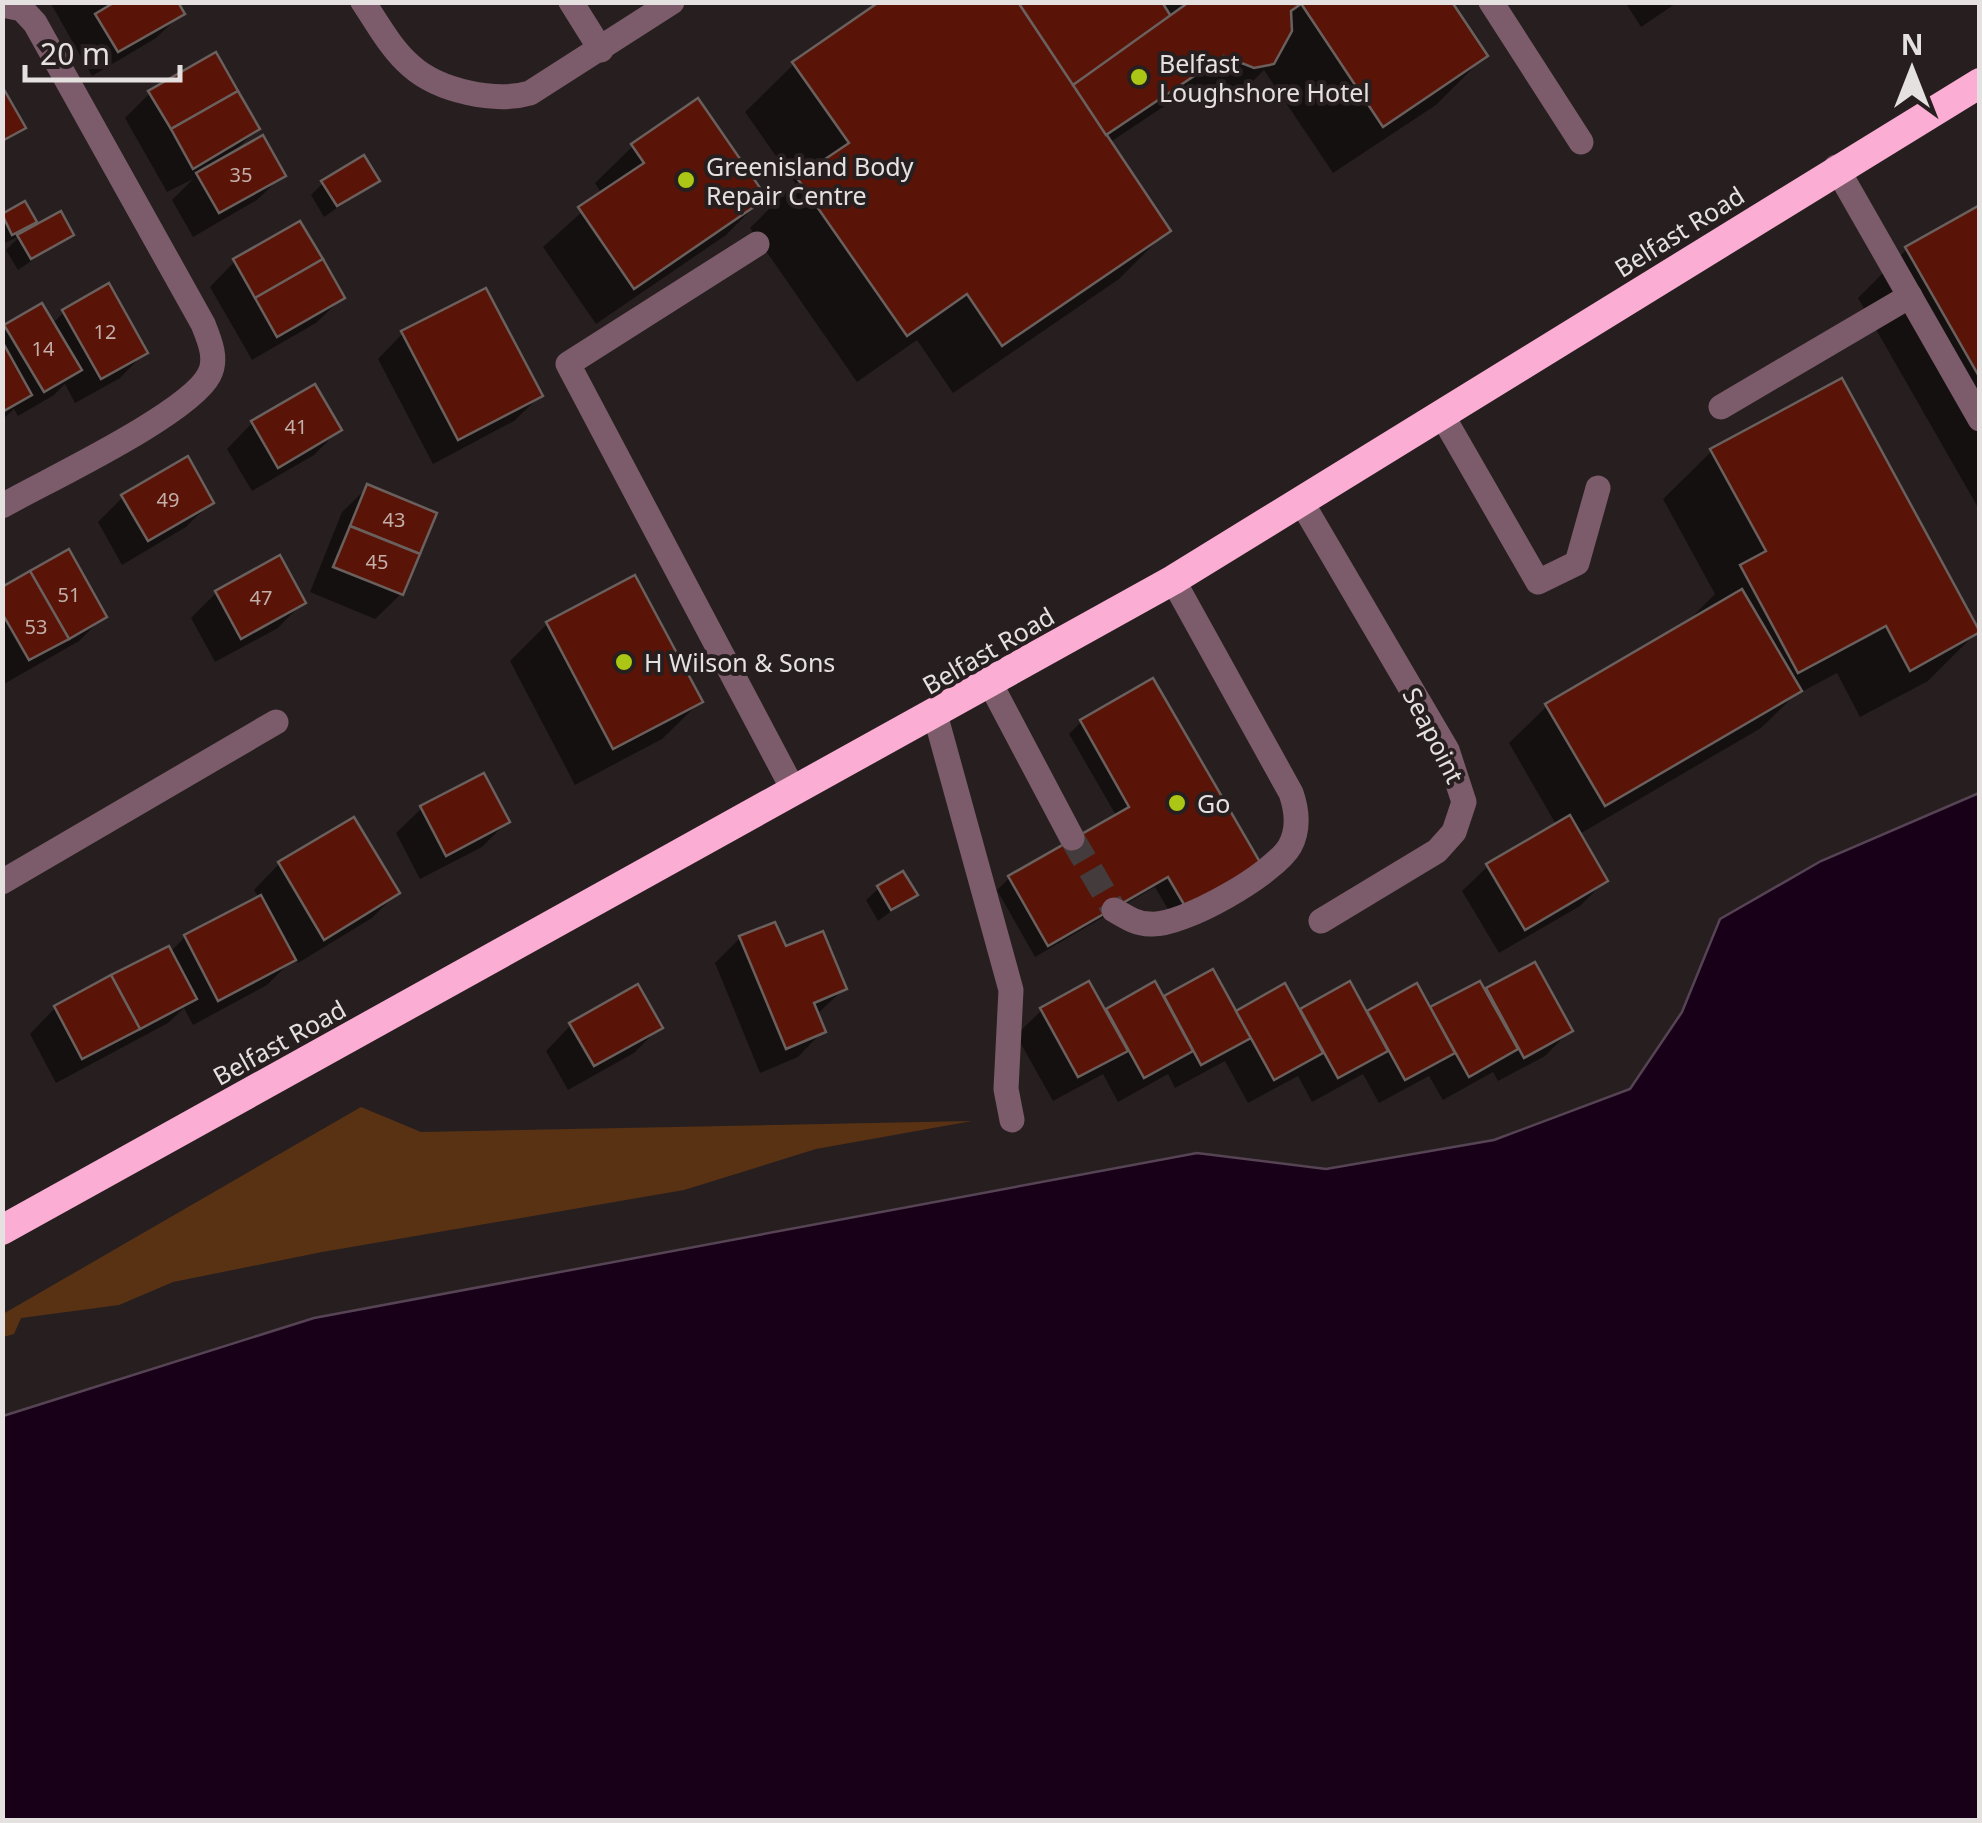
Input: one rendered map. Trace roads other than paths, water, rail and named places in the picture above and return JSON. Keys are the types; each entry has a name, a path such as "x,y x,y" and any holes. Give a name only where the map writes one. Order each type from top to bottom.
{"highway":[{"name":"Belfast Road","path":"2,1230 1172,580 1302,503 1836,167 1980,82"}],"street":[{"path":"363,2 410,66 442,84 491,97 512,98 530,93 672,2"},
{"path":"571,2 601,50"},
{"path":"1491,2 1581,142"},
{"path":"2,5 22,9 35,23 202,324 212,356 209,376 180,405 2,506"},
{"path":"1836,167 1980,419"},
{"path":"757,244 568,364 794,791"},
{"path":"1720,407 1910,296"},
{"path":"1442,415 1538,582 1577,563 1598,488"},
{"name":"Seapoint","path":"1302,503 1447,750 1464,802 1459,822 1437,851 1321,921"},
{"path":"1114,910 1131,921 1152,925 1194,913 1276,862 1292,842 1296,825 1291,793 1172,580"},
{"path":"990,682 1072,838"},
{"path":"935,714 1012,990 1006,1088 1012,1120"},
{"path":"2,882 276,722"}],"tunnel":[{"path":"1072,838 1114,910"}],"place":[{"name":"Belfast Loughshore Hotel","path":"1139,77"},
{"name":"Greenisland Body Repair Centre","path":"686,180"},
{"name":"H Wilson & Sons","path":"624,662"},
{"name":"Go","path":"1177,803"}]}
